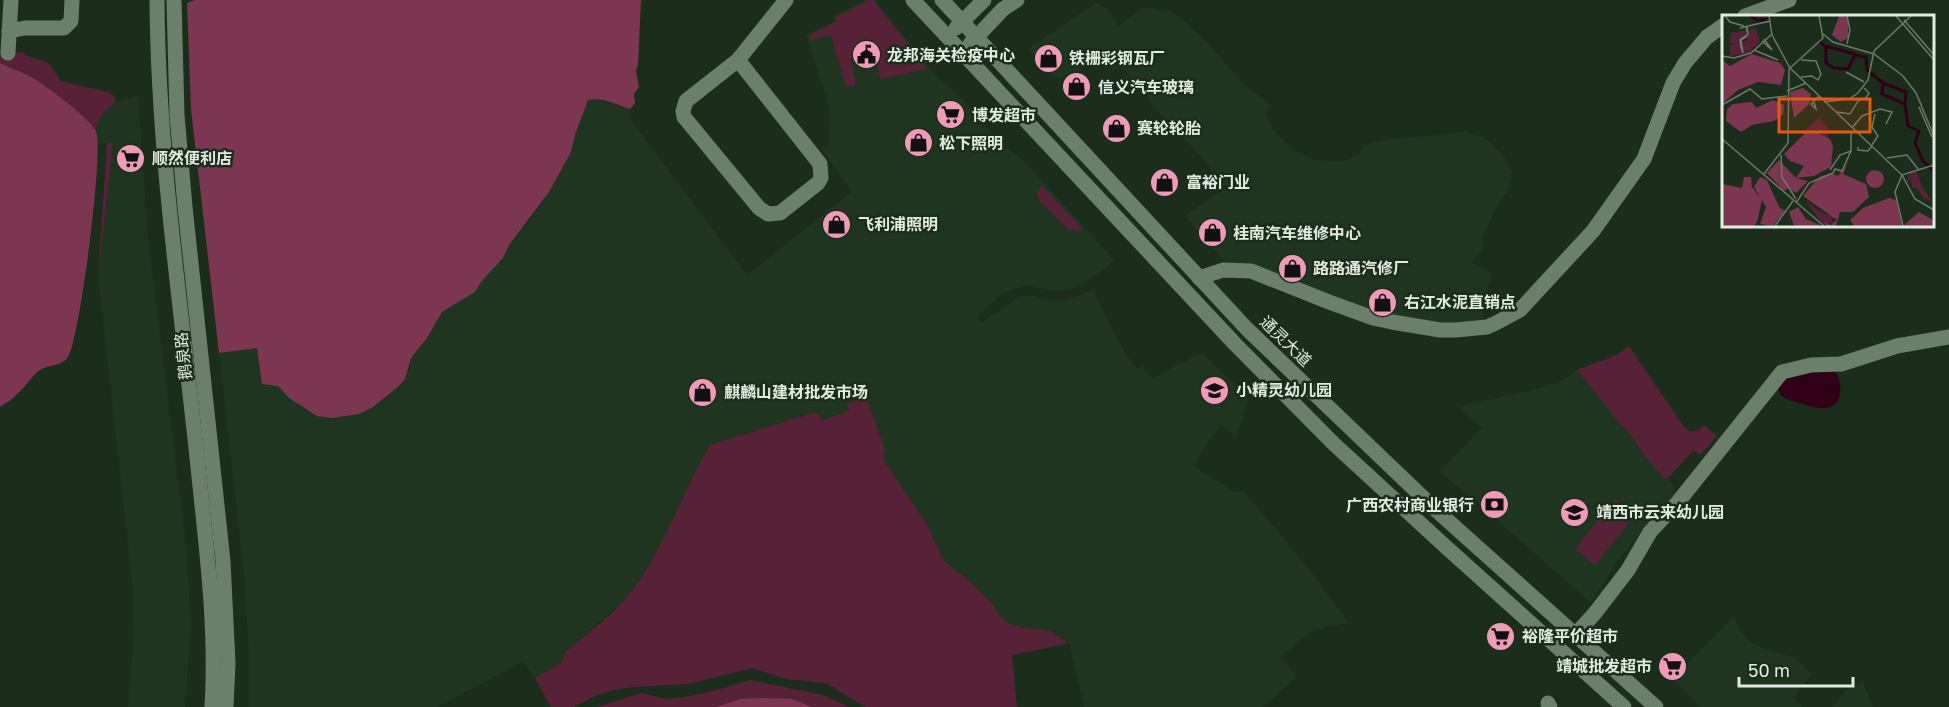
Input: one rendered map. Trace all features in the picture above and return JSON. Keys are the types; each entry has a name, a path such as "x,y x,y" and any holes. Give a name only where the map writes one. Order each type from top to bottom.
{"main road":[{"path":"8,53 11,0"},
{"path":"9,31 25,28 64,28 71,21 72,0"},
{"name":"鹅泉路","path":"157,0 162,106 173,244 208,563 213,639 212,707"},
{"name":"鹅泉路","path":"174,0 177,116 183,186 223,561 228,663 226,707"},
{"path":"738,60 816,159 821,169 821,178 818,183 780,213 768,214 759,208 684,117 683,111 686,101 738,60 786,0"},
{"path":"913,0 1235,344 1334,444 1624,707"},
{"name":"通灵大道","path":"942,0 1247,329 1437,511 1656,707"},
{"path":"946,36 984,0"},
{"path":"961,52 1003,9 1017,0"},
{"path":"1748,15 1789,0"},
{"path":"1198,278 1223,270 1251,271 1373,318 1440,330 1487,327 1496,323 1520,310 1593,231 1644,159 1673,82 1685,63 1707,37 1722,26"},
{"path":"1576,634 1628,570 1650,532 1678,502 1782,372 1810,365 1841,364 1897,346 1949,337"}],"shaded area":[{"path":"195,0 641,0 636,71 639,87 634,94 635,103 630,109 604,100 588,100 571,152 549,192 509,245 503,258 475,292 442,312 427,338 411,358 405,379 397,388 373,407 359,414 332,418 317,416 289,398 278,386 262,384 257,348 219,353 191,109 187,3"},
{"name":"麒麟山建材批发市场","path":"865,0 875,0 936,75 960,97 1001,143 1027,164 1113,259 1113,262 1094,276 1070,290 1048,290 1027,285 1003,293 978,316 981,323 1019,297 1033,295 1049,301 1065,301 1093,290 1125,353 1136,368 1142,365 1153,379 1202,353 1248,397 1237,438 1220,424 1193,466 1234,491 1245,492 1309,569 1349,623 1313,631 1281,656 1297,677 1263,707 1084,707 1069,642 1050,631 1020,627 1010,624 1001,617 994,606 969,581 943,560 928,526 896,480 883,456 849,411 821,420 816,412 710,445 676,511 665,538 633,590 566,651 563,661 535,678 523,662 436,707 249,707 249,656 244,575 219,353 258,348 278,386 289,398 317,416 344,417 373,407 397,388 410,368 411,358 427,338 442,312 475,292 537,211 571,152 588,100 596,99 630,109 630,119 747,275 852,192 821,148 829,146 830,118 826,96 806,35 835,21 833,16"},
{"path":"873,0 926,69 880,79 874,52 850,58 856,85 846,87 831,35 810,40 808,36 837,21 836,17"},
{"path":"1096,3 1107,9 1119,26 1144,7 1175,13 1208,43 1243,84 1270,104 1266,113 1274,131 1295,151 1314,160 1341,161 1360,153 1363,146 1389,139 1467,132 1485,138 1505,158 1512,172 1508,190 1498,204 1483,236 1482,252 1471,261 1492,273 1484,303 1482,325 1401,320 1224,261 1185,216 1226,187 1157,110 1137,82 1120,66 1113,71 1100,57 1061,79 1049,73 1028,49"},
{"path":"0,51 24,53 45,61 60,81 108,92 114,96 116,102 103,114 96,130 77,111 27,74 0,63"},
{"path":"0,63 26,74 75,109 96,131 98,146 90,244 79,316 68,357 62,362 40,370 24,388 0,407"},
{"path":"138,96 148,237 186,544 191,625 185,707 128,707 134,632 132,582 98,276 111,163 107,143 98,144 96,130 103,111 116,102"},
{"path":"107,143 112,143 111,163 98,276"},
{"path":"1041,185 1083,229 1069,230 1039,201 1037,193"},
{"path":"1629,346 1684,427 1691,432 1699,430 1704,425 1717,436 1700,455 1694,450 1666,480 1649,462 1628,431 1577,370 1616,355"},
{"name":"靖西市云来幼儿园","path":"1577,370 1628,431 1649,462 1674,485 1675,491 1673,498 1640,533 1616,563 1594,599 1589,601 1440,472 1482,427 1458,407 1541,388 1565,379"},
{"path":"1835,370 1840,381 1840,392 1839,399 1831,407 1810,407 1788,400 1779,392 1779,382 1794,374"},
{"path":"866,397 885,449 883,456 885,462 928,526 943,560 969,581 1010,624 1050,631 1069,643 1012,655 1017,707 865,707 826,683 785,679 753,668 689,684 613,690 597,695 574,707 551,707 535,678 563,661 566,651 611,614 634,588 665,536 710,445 816,412 822,420 849,411 847,404"},
{"path":"1615,499 1635,515 1595,565 1575,549"},
{"path":"1734,616 1742,633 1752,643 1773,652 1794,657 1812,675 1793,698 1803,707 1701,707 1672,679"},
{"path":"750,680 823,695 849,707 812,707 792,699 740,699 716,707 597,707 642,693 666,699 677,698 706,693"},
{"path":"1863,682 1873,707 1832,707 1848,689"},
{"path":"740,699 792,699 812,707 716,707"}],"place":[{"name":"龙邦海关检疫中心","path":"866,55"},
{"name":"铁栅彩钢瓦厂","path":"1048,58"},
{"name":"信义汽车玻璃","path":"1077,87"},
{"name":"博发超市","path":"951,115"},
{"name":"赛轮轮胎","path":"1116,128"},
{"name":"松下照明","path":"918,143"},
{"name":"顺然便利店","path":"131,158"},
{"name":"富裕门业","path":"1165,182"},
{"name":"飞利浦照明","path":"837,224"},
{"name":"桂南汽车维修中心","path":"1212,233"},
{"name":"路路通汽修厂","path":"1292,268"},
{"name":"右江水泥直销点","path":"1383,302"},
{"name":"小精灵幼儿园","path":"1215,390"},
{"name":"麒麟山建材批发市场","path":"703,392"},
{"name":"广西农村商业银行","path":"1495,505"},
{"name":"靖西市云来幼儿园","path":"1575,512"},
{"name":"裕隆平价超市","path":"1501,636"},
{"name":"靖城批发超市","path":"1673,666"}]}
